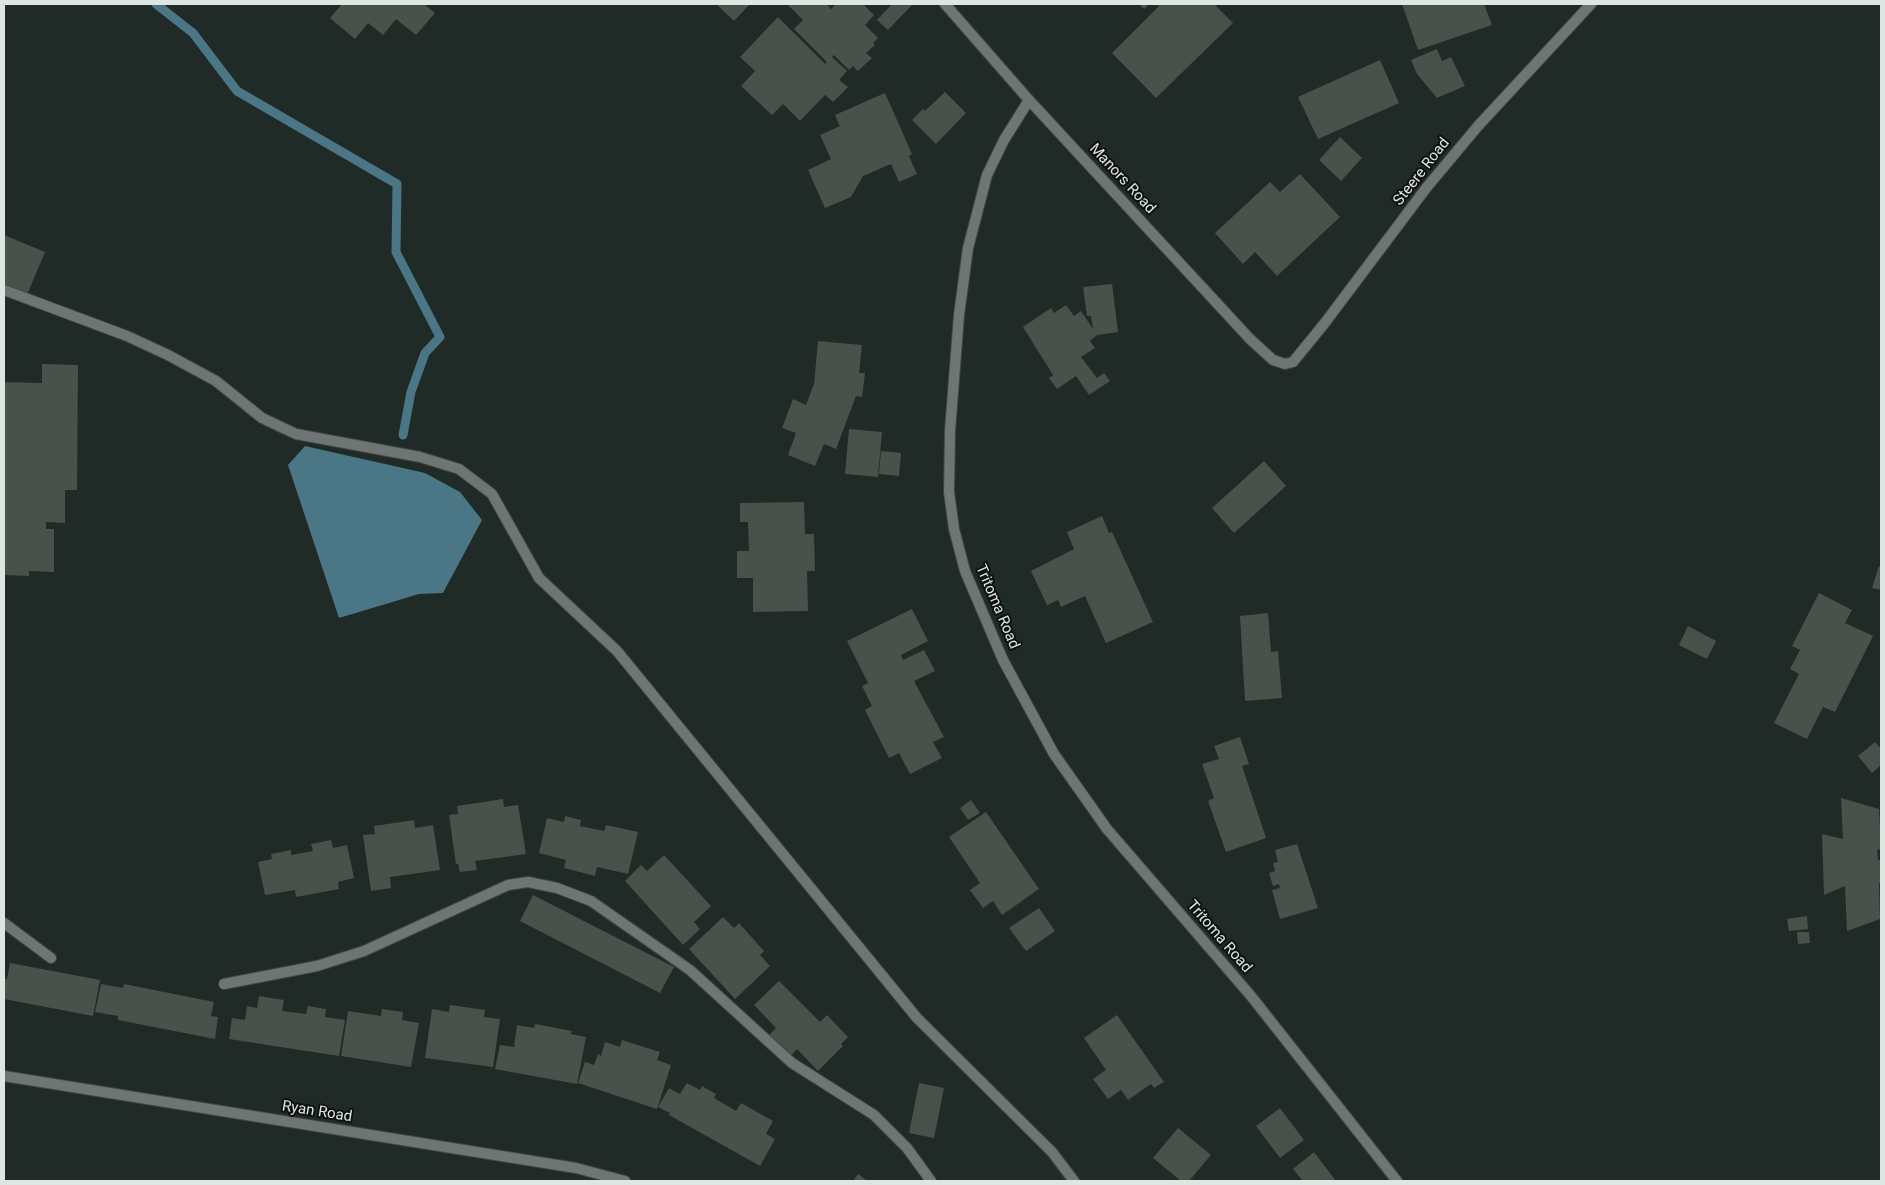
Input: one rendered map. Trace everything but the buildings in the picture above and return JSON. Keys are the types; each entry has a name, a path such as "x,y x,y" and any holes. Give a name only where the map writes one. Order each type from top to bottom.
{"street":[{"name":"Manors Road","path":"946,4 1029,100 1250,340 1273,360 1285,364"},
{"name":"Steere Road","path":"1285,364 1293,362 1324,324 1428,187 1478,126 1591,4"},
{"name":"Tritoma Road","path":"1029,100 1004,140 987,175 968,248 959,315 950,431 950,483 954,529 965,571 1003,660 1054,754 1107,829 1251,996 1397,1181"},
{"path":"4,290 128,336 168,355 216,381 262,418 296,434 420,457 459,469 492,494 539,578 617,651 917,1018 1052,1152 1074,1181"},
{"path":"224,984 317,966 364,951 508,886 528,882 557,888 591,901 690,970 792,1063 874,1115 907,1148 931,1181"},
{"path":"4,923 50,958"},
{"name":"Ryan Road","path":"4,1076 576,1168 625,1181"}],"water":[{"path":"305,446 425,473 460,492 482,520 443,593 419,594 339,618 288,465"}],"waterway":[{"path":"156,4 193,33 237,91 397,184 396,252 440,337 425,353 411,392 403,435"}]}
